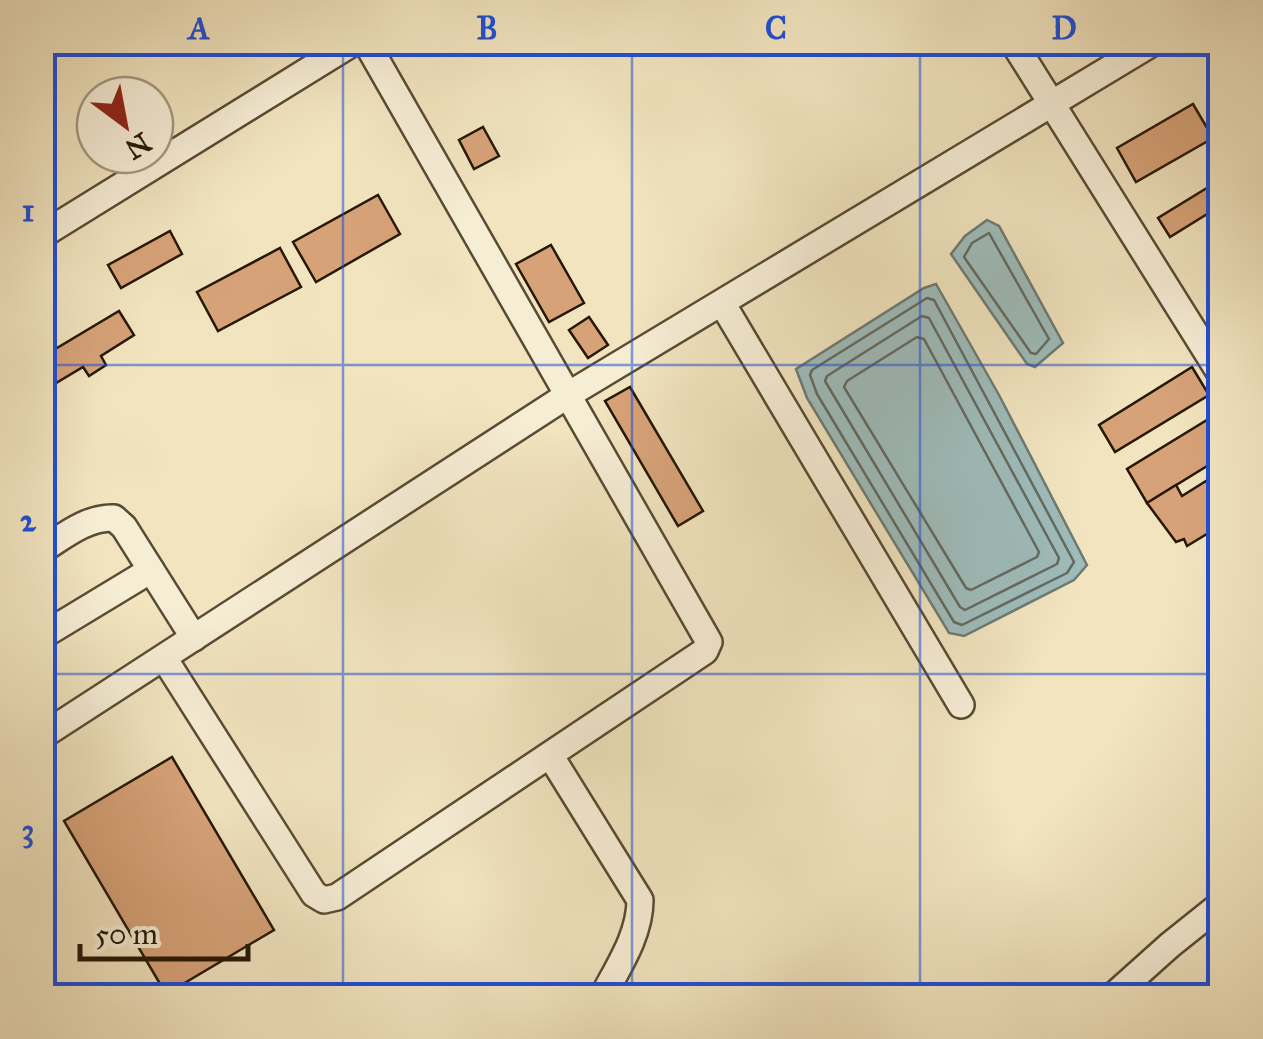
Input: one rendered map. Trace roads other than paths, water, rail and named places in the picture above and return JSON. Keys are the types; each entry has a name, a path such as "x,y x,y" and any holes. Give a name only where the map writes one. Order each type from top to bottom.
{"street":[{"path":"42,235 354,42"},
{"path":"164,658 314,894 324,900 337,897 550,755 705,651 709,642 366,42"},
{"path":"1013,42 1220,373"},
{"path":"42,736 568,394 1154,42"},
{"path":"722,303 961,704"},
{"path":"42,550 100,518 114,518 124,527 194,638"},
{"path":"42,636 150,570"},
{"path":"550,755 640,900 633,937 603,996"},
{"path":"1114,996 1220,905"}],"water":[{"path":"987,220 999,226 1063,343 1035,367 1027,364 951,254 965,236"},
{"path":"936,284 1087,565 1074,580 964,636 949,633 807,398 796,369"}]}
